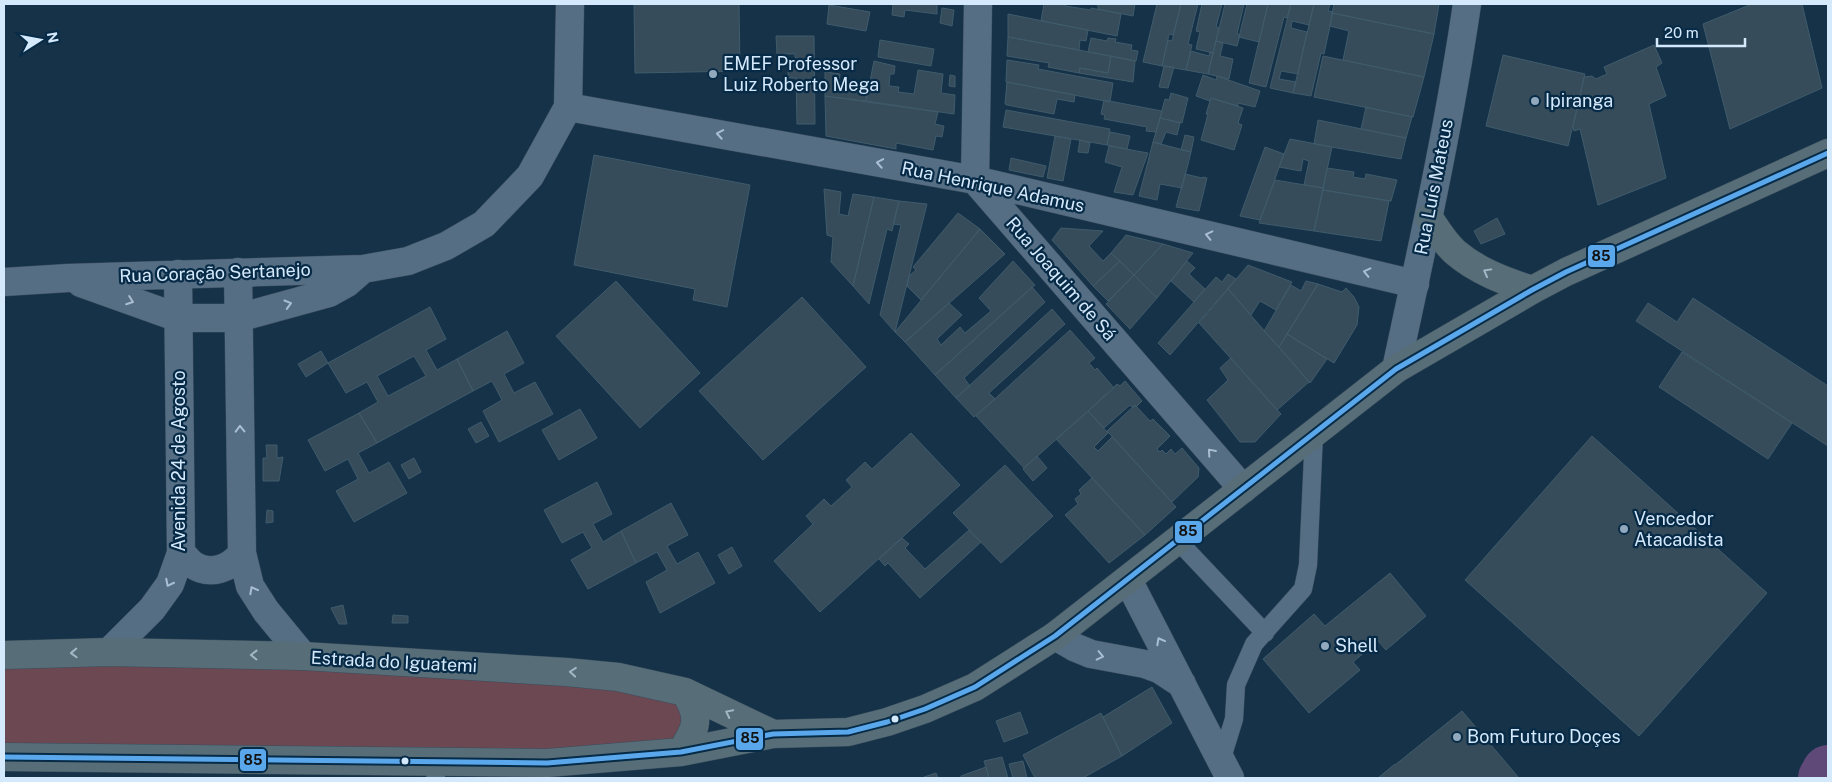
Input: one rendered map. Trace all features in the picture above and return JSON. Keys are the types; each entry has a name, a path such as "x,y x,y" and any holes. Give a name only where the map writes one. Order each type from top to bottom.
{"main road":[{"name":"Estrada do Iguatemi","path":"4,757 434,770 681,752 773,734 848,732 887,722 925,709 975,687 1056,636 1396,369 1566,272 1828,153"},
{"path":"1428,218 1455,252 1469,262 1504,281 1532,290"},
{"name":"Estrada do Iguatemi","path":"4,655 109,652 303,656 566,672 618,677 685,692 773,734"},
{"path":"681,752 693,734 695,722 693,710 685,692"}],"street":[{"path":"568,107 570,4"},
{"path":"975,180 978,4"},
{"name":"Rua Luís Mateus","path":"1396,369 1428,218 1467,4"},
{"name":"Rua Henrique Adamus","path":"568,107 975,180 1415,284"},
{"name":"Rua Coração Sertanejo","path":"4,282 178,274 363,269 408,261 446,246 484,224 530,176 568,107"},
{"name":"Rua Joaquim de Sá","path":"975,180 1243,489"},
{"name":"Rua Coração Sertanejo","path":"68,278 179,318 238,318 329,293 347,283 363,269"},
{"path":"238,272 242,554 250,586 266,611 303,656"},
{"name":"Avenida 24 de Agosto","path":"109,652 152,609 170,584 181,553 178,274"},
{"path":"181,553 198,567 218,570 235,562 242,554"},
{"path":"1128,580 1226,770"},
{"path":"1056,636 1074,647 1091,654 1145,664 1159,669 1182,684"}],"lane":[{"path":"1226,770 1234,719 1236,685 1254,644 1302,589 1308,565 1314,434"},
{"path":"1178,541 1264,633"}],"shaded area":[{"path":"109,652 685,692 681,752 4,757 4,655"}],"building":[{"path":"634,4 739,4 740,71 635,73"},
{"path":"893,4 937,4 937,14 905,10 904,17 892,15"},
{"path":"1044,4 1066,4 1065,6 1091,10 1091,8 1121,14 1117,36 1041,21"},
{"path":"1090,4 1135,4 1133,16 1098,9 1098,5"},
{"path":"1157,4 1181,4 1173,35 1169,34 1162,66 1143,62"},
{"path":"1181,4 1198,4 1188,44 1192,45 1186,70 1162,66 1168,40 1172,41"},
{"path":"1202,4 1222,4 1216,27 1219,28 1213,53 1196,49 1200,32 1196,31"},
{"path":"1225,4 1244,4 1237,34 1240,35 1237,46 1216,41"},
{"path":"1247,4 1268,4 1259,42 1239,37"},
{"path":"1268,4 1291,4 1287,18 1284,17 1266,87 1249,83"},
{"path":"1291,4 1314,4 1309,25 1292,21 1291,28 1307,32 1298,74 1281,71 1279,79 1296,82 1293,93 1270,88"},
{"path":"1314,4 1330,4 1328,11 1333,12 1324,54 1321,53 1311,96 1293,93"},
{"path":"1334,4 1439,4 1434,34 1332,13"},
{"path":"1752,4 1802,4 1822,88 1730,129 1703,24"},
{"path":"829,5 870,12 866,31 827,24"},
{"path":"942,8 954,10 952,26 940,23"},
{"path":"1332,13 1434,34 1424,77 1343,60 1349,31 1330,26"},
{"path":"1008,14 1088,30 1086,41 1080,40 1079,50 1008,37"},
{"path":"776,36 814,36 815,124 797,124 796,78 788,78 788,65 795,65 795,54 777,54"},
{"path":"1008,37 1111,56 1108,73 1080,68 1079,73 1048,67 1049,63 1007,56"},
{"path":"1091,38 1107,41 1108,38 1116,39 1115,42 1132,45 1131,50 1138,51 1136,61 1088,52"},
{"path":"880,40 934,49 931,66 878,57"},
{"path":"1216,41 1223,43 1220,56 1233,59 1229,79 1208,74"},
{"path":"1654,45 1662,63 1656,67 1666,96 1649,104 1666,178 1598,205 1580,129 1574,131 1573,127 1584,77 1592,76 1596,79 1607,74 1604,67"},
{"path":"1191,51 1209,56 1210,52 1213,53 1208,74 1186,70"},
{"name":"Ipiranga","path":"1503,55 1585,74 1568,146 1486,126"},
{"path":"1111,56 1135,61 1133,82 1079,73 1080,68 1108,73"},
{"path":"1323,56 1424,77 1413,117 1314,97"},
{"path":"1007,60 1039,65 1038,69 1113,83 1110,102 1006,82"},
{"path":"874,61 895,66 894,74 890,74 889,86 899,87 898,92 914,94 918,70 943,74 941,93 955,95 954,114 866,101"},
{"path":"1164,66 1174,67 1168,88 1159,87"},
{"path":"825,72 840,74 839,82 869,83 866,101 825,96"},
{"path":"950,75 955,76 955,87 949,86"},
{"path":"1203,75 1216,80 1217,76 1260,91 1255,107 1238,103 1238,106 1211,98 1210,101 1196,96"},
{"path":"1007,82 1075,95 1074,102 1057,99 1054,114 1007,105 1005,104"},
{"path":"1171,93 1188,98 1182,123 1160,118 1165,99 1169,100"},
{"path":"825,96 938,112 935,124 944,126 942,137 936,136 933,150 896,143 896,149 826,136"},
{"path":"1211,98 1243,108 1238,123 1242,125 1234,150 1201,140"},
{"path":"1104,100 1162,111 1156,132 1146,131 1147,127 1104,119 1105,115 1101,114"},
{"path":"1366,107 1412,117 1406,138 1361,129"},
{"path":"1006,110 1110,129 1107,145 1003,127"},
{"path":"1160,118 1180,123 1177,135 1166,132 1161,144 1153,142"},
{"path":"1318,120 1406,138 1401,159 1314,144"},
{"path":"1110,132 1130,136 1127,149 1107,145"},
{"path":"1185,135 1194,137 1191,152 1181,150"},
{"path":"1055,136 1071,139 1063,181 1047,178"},
{"path":"1290,139 1332,147 1323,188 1304,185 1309,161 1303,159 1301,171 1279,167"},
{"path":"1080,140 1090,143 1088,153 1078,152"},
{"path":"1153,142 1191,152 1182,188 1160,184 1157,200 1139,196"},
{"path":"1109,146 1148,153 1133,195 1114,192 1122,167 1105,162"},
{"path":"1265,147 1284,154 1260,220 1240,216"},
{"path":"594,155 750,185 727,307 693,300 695,289 574,265"},
{"path":"1011,158 1046,166 1043,177 1009,170"},
{"path":"1327,168 1354,172 1353,177 1365,179 1366,174 1397,180 1391,201 1323,190"},
{"path":"1185,174 1207,178 1199,211 1176,207"},
{"path":"1275,180 1323,188 1314,231 1259,223"},
{"path":"824,189 841,192 839,214 848,216 853,194 874,197 853,286 831,262 833,237 827,235"},
{"path":"1323,190 1389,201 1381,241 1314,231"},
{"path":"874,197 899,201 892,231 887,229 869,304 853,286"},
{"path":"899,201 927,204 895,332 880,315 901,225 893,224"},
{"path":"958,213 980,229 921,300 907,286 909,276 916,270 913,267"},
{"path":"1497,218 1505,234 1481,244 1474,231"},
{"path":"1061,228 1103,231 1089,246 1103,261 1111,253 1120,261 1093,286 1052,240"},
{"path":"980,229 1005,254 905,342 895,332"},
{"path":"1126,235 1163,244 1134,275 1111,253"},
{"path":"1163,244 1193,253 1157,298 1134,275"},
{"path":"1013,261 1035,285 935,375 905,342 949,303 962,315 937,339 941,345 960,327 965,333 991,311 979,298"},
{"path":"1120,261 1134,275 1108,301 1093,286"},
{"path":"1187,261 1195,268 1189,274 1205,289 1194,302 1171,281"},
{"path":"1248,265 1292,282 1276,310 1260,301 1251,315 1228,289"},
{"path":"1228,274 1236,279 1170,355 1158,343 1216,277 1222,282"},
{"path":"1134,275 1157,298 1130,329 1106,304"},
{"path":"616,281 700,373 640,428 556,336"},
{"path":"1306,281 1318,284 1279,347 1264,331 1291,285 1301,291"},
{"path":"1318,284 1342,292 1346,288 1354,297 1359,307 1357,325 1334,363 1287,334"},
{"path":"1032,287 1045,302 964,378 970,386 956,398 935,375"},
{"path":"1228,289 1309,382 1277,410 1199,323"},
{"path":"802,297 866,367 763,460 699,391"},
{"path":"1693,298 1828,386 1828,446 1636,321 1648,303 1677,322"},
{"path":"430,307 446,339 426,350 437,370 457,359 473,391 377,443 359,413 378,402 367,382 346,393 328,363","holes":["414,356 426,376 388,396 377,376"]},
{"path":"1052,309 1065,324 989,393 995,399 974,417 956,398"},
{"path":"1070,330 1095,358 1089,363 1095,370 1097,368 1114,388 1024,468 976,416"},
{"path":"507,331 524,363 504,374 514,393 535,382 553,414 499,442 483,411 502,400 492,381 473,391 457,359"},
{"path":"1287,334 1327,359 1310,383 1279,347"},
{"path":"321,351 328,363 306,377 298,364"},
{"path":"1682,352 1792,423 1768,459 1659,387"},
{"path":"1231,358 1281,414 1255,442 1240,442 1207,400 1228,380 1220,368"},
{"path":"1125,381 1142,401 1133,408 1130,405 1104,428 1088,411 1117,384 1120,386"},
{"path":"1135,405 1150,421 1153,419 1170,436 1157,449 1160,452 1162,450 1166,454 1171,449 1175,454 1182,448 1199,468 1198,477 1172,502 1107,431"},
{"path":"580,409 597,438 559,460 542,430"},
{"path":"1088,411 1108,433 1094,447 1098,451 1112,437 1176,507 1145,535 1056,439"},
{"path":"359,413 377,443 358,453 369,473 389,462 407,493 354,522 336,491 358,479 348,459 325,471 308,440"},
{"path":"481,422 489,436 476,443 468,429"},
{"path":"911,433 960,485 820,612 774,561 813,524 806,516 824,499 831,506 852,487 846,480 865,462 872,469"},
{"path":"1592,436 1767,593 1639,736 1465,580"},
{"path":"266,445 277,445 277,458 283,457 279,481 263,481 263,458 267,458"},
{"path":"1037,456 1047,468 1033,481 1023,469"},
{"path":"414,458 421,472 409,479 401,465"},
{"path":"1005,465 1053,516 1001,563 953,513"},
{"path":"1092,478 1145,535 1109,563 1065,515 1078,504 1075,499 1081,494 1079,490"},
{"path":"597,482 612,514 593,524 603,542 621,531 636,563 588,589 571,560 592,548 583,532 562,543 544,510"},
{"path":"671,503 688,535 667,546 677,564 698,552 715,583 660,613 646,582 667,570 657,552 636,563 621,531"},
{"path":"267,510 273,511 273,522 266,523"},
{"path":"969,530 981,542 920,598 888,563 885,566 879,559 902,538 909,544 905,548 925,569"},
{"path":"732,547 742,566 729,574 718,555"},
{"name":"Shell","path":"1390,573 1426,616 1386,650 1378,641 1353,662 1360,670 1309,713 1263,659 1314,614 1325,626"},
{"path":"343,605 347,624 339,624 331,608"},
{"path":"393,615 408,616 408,623 392,623"},
{"path":"1152,687 1172,723 1122,756 1103,717"},
{"name":"Bom Futuro Doçes","path":"1462,711 1519,778 1378,778 1395,765"},
{"path":"1020,712 1028,733 1004,742 996,721"},
{"path":"1101,713 1122,756 1083,778 1035,778 1023,755"},
{"path":"1002,757 1008,778 989,778 984,761"},
{"path":"1023,761 1027,778 1013,778 1009,764"},
{"path":"986,767 989,778 961,778 961,776"},
{"path":"936,773 938,778 924,778 924,777"}],"waterway":[{"path":"1824,778 1828,771"}],"transit line":[{"name":"85","path":"4,757 547,763 681,752 773,734 848,732 887,722 925,709 975,687 1055,636 1396,369 1566,272 1828,153"}],"place":[{"name":"EMEF Professor Luiz Roberto Mega","path":"713,74"},
{"name":"Ipiranga","path":"1535,101"},
{"name":"Vencedor Atacadista","path":"1624,529"},
{"name":"Shell","path":"1325,646"},
{"name":"Bom Futuro Doçes","path":"1457,737"}]}
